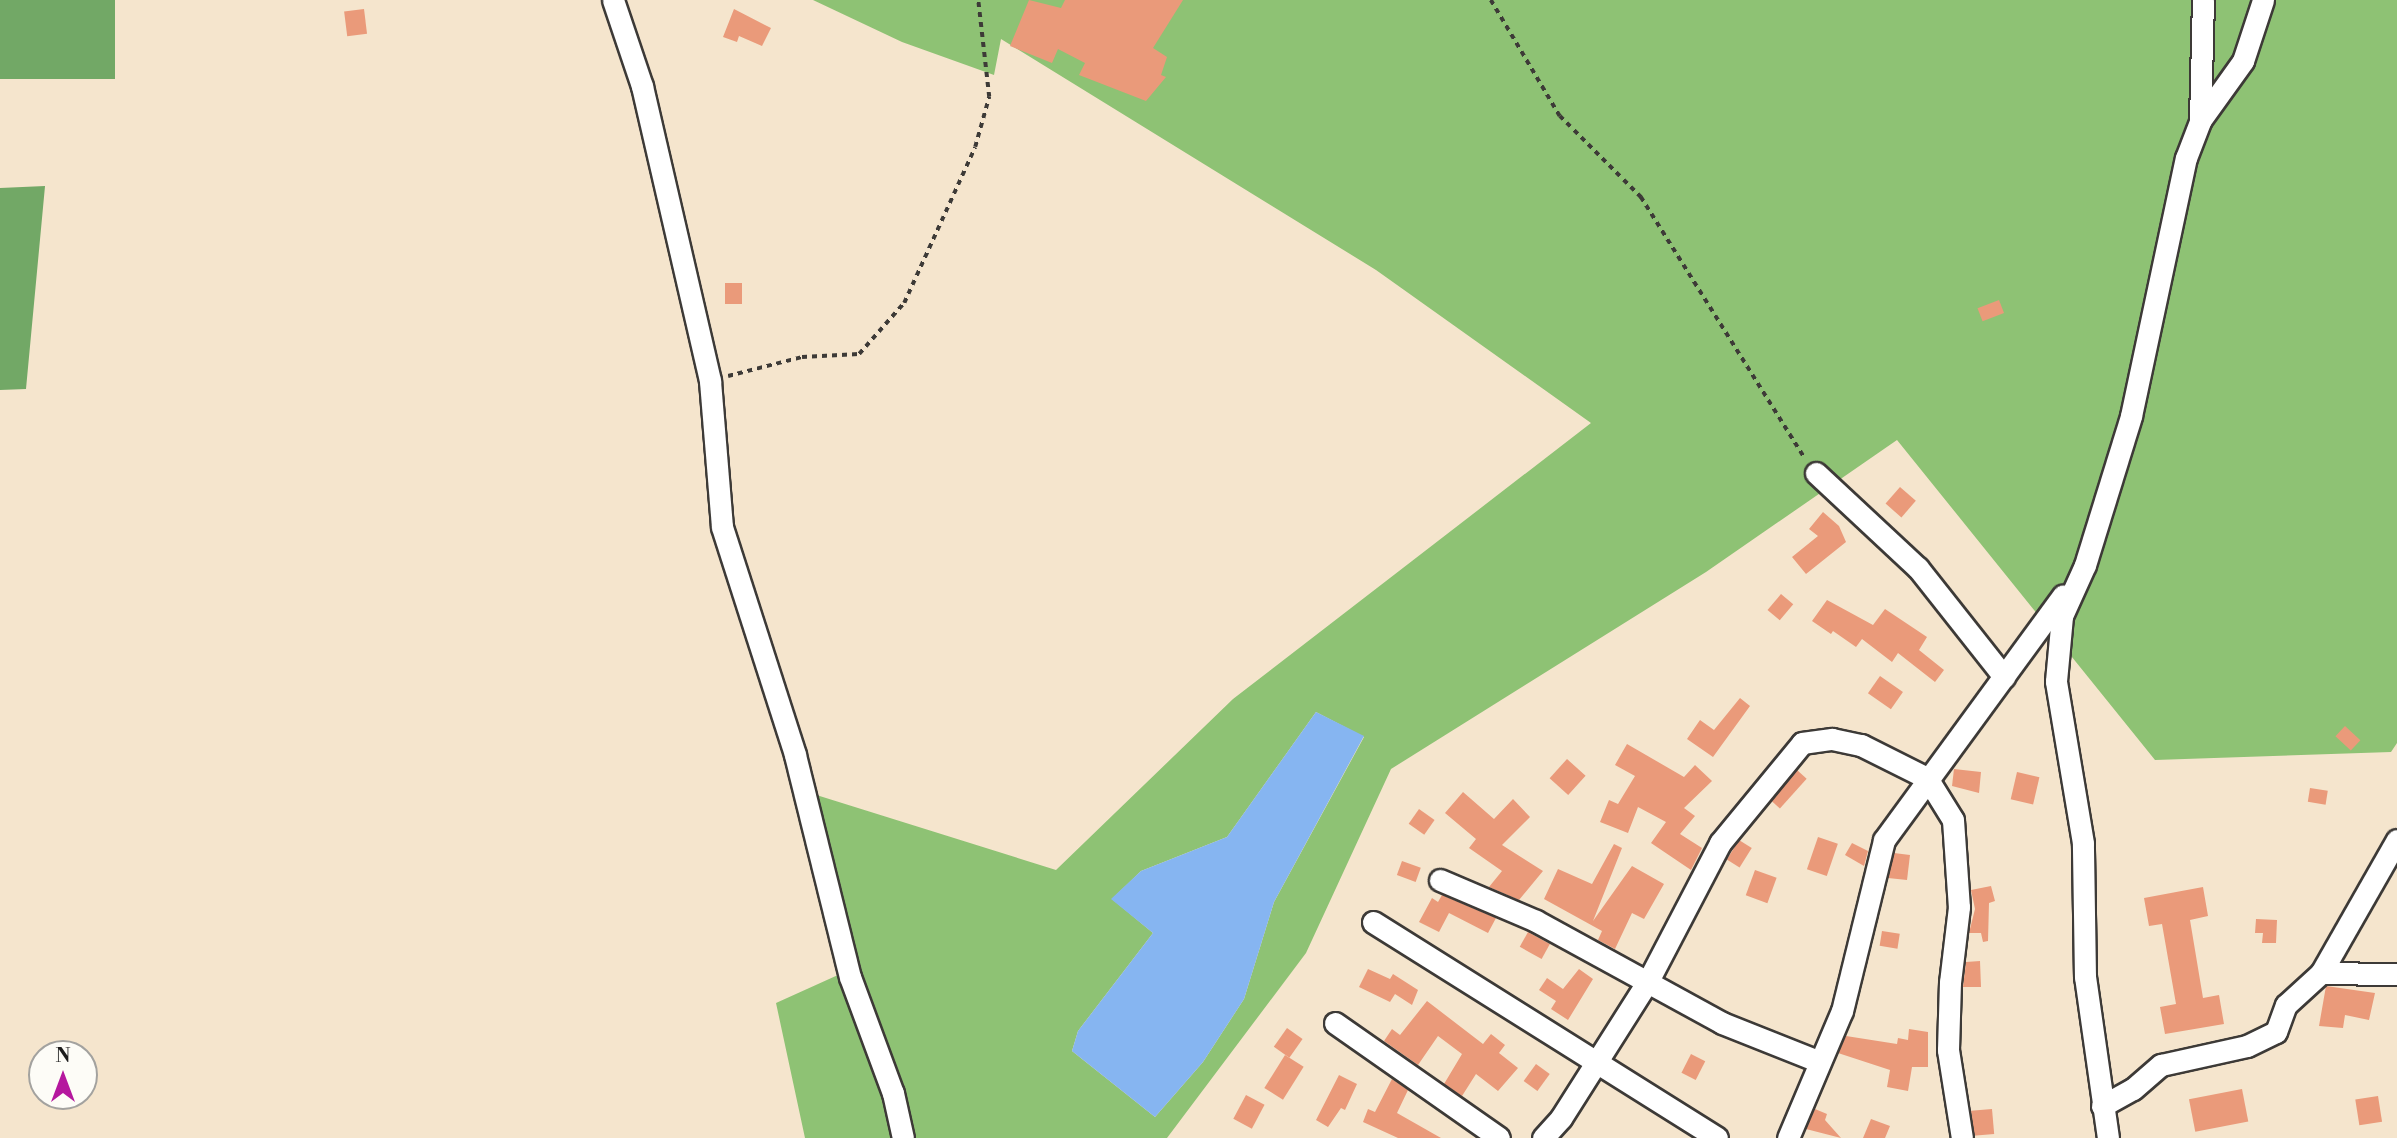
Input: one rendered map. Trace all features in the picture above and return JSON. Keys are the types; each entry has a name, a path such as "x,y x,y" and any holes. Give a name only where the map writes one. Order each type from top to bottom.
{"street":[{"path":"613,0 642,86 710,381 722,527 794,755 850,977 893,1093 903,1138"},
{"path":"2108,1138 2085,977 2083,843 2056,681 2062,616 2085,565 2147,352 2174,205 2200,121 2203,0"},
{"path":"2200,121 2243,61 2263,0"},
{"path":"1816,473 1918,568 2004,677"},
{"path":"1788,1138 1842,1012 1884,840 2085,565"},
{"path":"1543,1138 1561,1118 1593,1062 1648,981 1720,844 1802,743 1832,739 1861,745 1927,778 1953,820 1958,863 1948,1050 1962,1138"},
{"path":"2102,1106 2133,1089 2161,1065 2248,1046 2276,1032 2286,1005 2321,973 2397,840"},
{"path":"1440,880 1536,921 1722,1023 1820,1062"},
{"path":"1373,922 1717,1138"},
{"path":"2321,973 2397,974"},
{"path":"1335,1023 1499,1138"}],"path":[{"path":"710,381 802,357 859,354 904,303 975,147 989,97 979,6 981,0"},
{"path":"1491,0 1560,116 1641,197 1816,473"}],"green space":[{"path":"0,0 115,0 115,79 0,79"},
{"path":"813,0 2397,0 2397,743 2391,752 2155,760 1897,440 1706,572 1391,769 1306,953 1167,1138 805,1138 776,1003 838,975 794,788 1056,870 1233,699 1591,423 1376,270 1001,39 994,75 902,42","holes":["1316,712 1364,737 1274,902 1244,999 1203,1062 1155,1117 1072,1051 1078,1031 1153,933 1112,899 1141,871 1227,837"]},
{"path":"45,186 26,389 0,390 0,188"}],"water":[{"path":"1316,712 1364,736 1274,902 1244,999 1203,1062 1155,1117 1072,1051 1078,1031 1153,933 1111,899 1141,871 1227,837"}],"building":[{"path":"1029,0 1061,8 1065,0 1183,0 1153,48 1167,57 1161,75 1166,77 1146,101 1079,75 1085,63 1058,49 1052,63 1010,46"},
{"path":"364,9 367,34 347,36 344,11"},
{"path":"734,9 771,28 762,46 739,36 737,42 723,37"},
{"path":"725,283 742,283 742,304 725,304"},
{"path":"1999,300 2004,313 1983,321 1978,308"},
{"path":"1900,487 1916,501 1901,517 1886,504"},
{"path":"1823,512 1839,526 1846,542 1806,574 1792,557 1818,536 1809,529"},
{"path":"1781,594 1793,604 1780,620 1768,610"},
{"path":"1827,600 1873,625 1885,609 1927,637 1919,650 1944,670 1935,682 1898,653 1892,662 1862,639 1856,647 1833,631 1831,634 1812,621"},
{"path":"1880,676 1903,692 1891,709 1868,693"},
{"path":"1740,698 1750,706 1713,757 1687,739 1700,720 1714,730"},
{"path":"2345,726 2360,740 2351,751 2335,736"},
{"path":"1627,744 1684,777 1695,765 1712,781 1684,808 1695,816 1680,834 1702,848 1691,870 1651,843 1666,822 1638,807 1628,833 1600,822 1609,800 1618,804 1635,776 1615,765"},
{"path":"1567,759 1586,776 1568,795 1550,778"},
{"path":"1954,769 1981,772 1979,793 1952,786"},
{"path":"1797,770 1807,779 1780,808 1770,800"},
{"path":"2017,772 2039,777 2033,804 2011,799"},
{"path":"2310,788 2328,791 2326,805 2308,802"},
{"path":"1463,792 1494,819 1513,799 1530,817 1502,845 1543,871 1519,900 1489,887 1502,871 1469,848 1476,839 1445,813"},
{"path":"1419,809 1435,820 1424,835 1409,824"},
{"path":"1818,837 1838,844 1827,876 1807,869"},
{"path":"1739,840 1752,848 1740,867 1727,860"},
{"path":"1852,843 1868,851 1864,866 1845,855"},
{"path":"1614,844 1622,848 1593,921 1632,866 1664,884 1644,919 1632,913 1615,949 1598,940 1602,931 1544,899 1558,869 1592,884"},
{"path":"1894,853 1910,855 1907,880 1888,878"},
{"path":"1402,861 1421,868 1416,882 1397,875"},
{"path":"1755,870 1777,878 1767,903 1746,895"},
{"path":"1991,886 1995,901 1989,903 1988,941 1983,942 1981,933 1969,933 1975,909 1971,890"},
{"path":"2203,887 2208,916 2190,920 2203,998 2219,995 2224,1024 2165,1034 2160,1007 2176,1004 2162,924 2149,926 2144,898"},
{"path":"1442,895 1496,918 1488,933 1449,913 1439,932 1419,922 1432,898 1438,902"},
{"path":"2256,919 2277,920 2276,943 2262,943 2263,933 2255,933"},
{"path":"1882,931 1900,934 1897,949 1880,946"},
{"path":"1528,932 1550,944 1542,959 1520,947"},
{"path":"1980,961 1981,987 1963,987 1966,962"},
{"path":"1368,969 1390,979 1393,974 1418,990 1412,1005 1395,994 1390,1002 1359,987"},
{"path":"1579,969 1593,979 1568,1020 1551,1009 1556,1001 1539,990 1547,978 1563,989"},
{"path":"2326,986 2375,993 2369,1020 2345,1015 2343,1028 2319,1026"},
{"path":"1427,1001 1483,1044 1491,1034 1505,1045 1499,1053 1518,1068 1498,1091 1476,1074 1462,1096 1444,1084 1462,1054 1438,1036 1418,1065 1384,1041 1392,1029 1400,1035"},
{"path":"1287,1028 1303,1039 1289,1058 1274,1047"},
{"path":"1909,1029 1928,1032 1928,1067 1912,1067 1908,1091 1887,1087 1890,1070 1838,1053 1846,1036 1897,1044 1898,1038 1908,1040"},
{"path":"1691,1054 1705,1061 1696,1080 1681,1073"},
{"path":"1285,1055 1304,1067 1283,1100 1264,1088"},
{"path":"1536,1064 1550,1074 1537,1091 1524,1081"},
{"path":"1339,1075 1357,1084 1345,1110 1341,1108 1328,1127 1316,1120"},
{"path":"1392,1079 1408,1090 1397,1113 1441,1138 1398,1138 1363,1122 1368,1109 1375,1112"},
{"path":"2242,1089 2248,1121 2195,1132 2189,1099"},
{"path":"1246,1095 1265,1105 1252,1129 1233,1119"},
{"path":"2378,1096 2382,1122 2359,1125 2355,1100"},
{"path":"1815,1109 1827,1114 1825,1120 1841,1138 1806,1129"},
{"path":"1992,1109 1994,1134 1973,1136 1971,1111"},
{"path":"1871,1119 1890,1126 1885,1138 1863,1138"}]}
